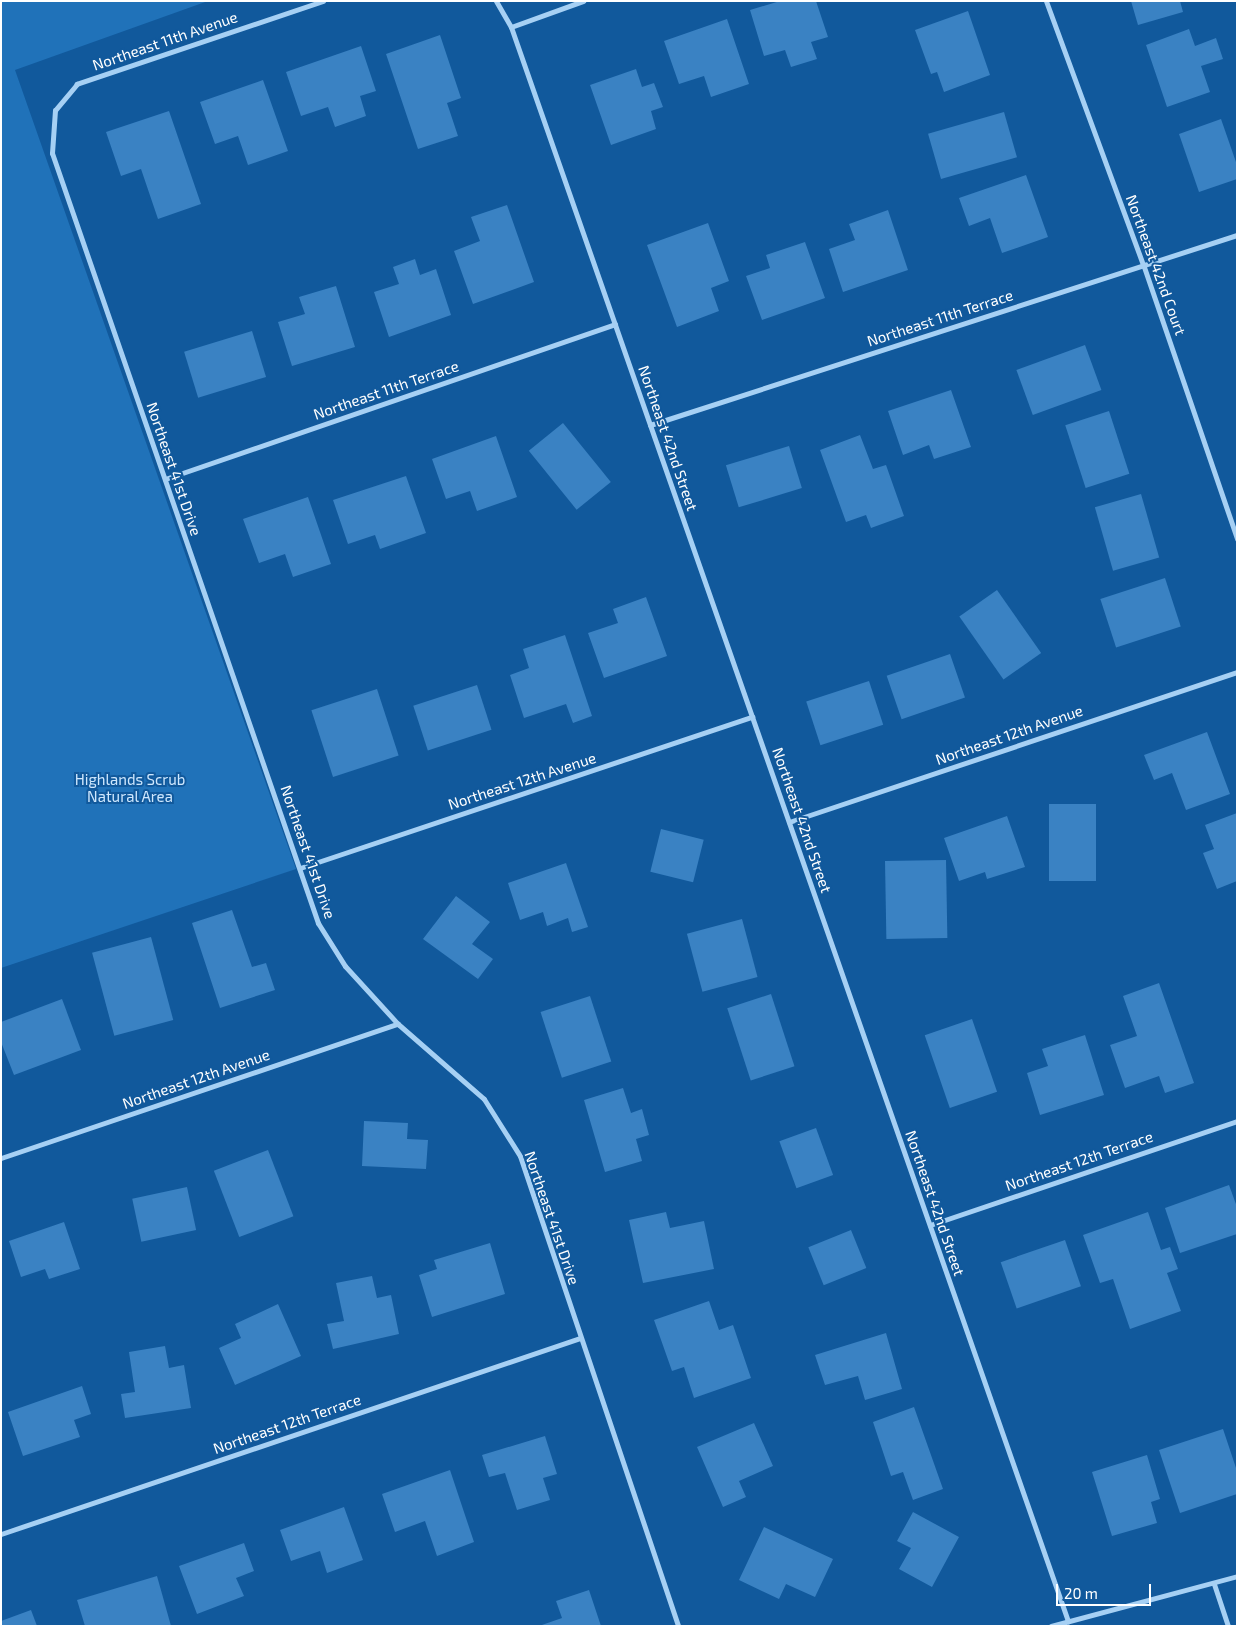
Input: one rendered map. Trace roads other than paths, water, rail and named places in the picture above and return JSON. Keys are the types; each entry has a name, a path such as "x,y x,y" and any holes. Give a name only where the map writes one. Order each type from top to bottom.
{"street":[{"name":"Northeast 11th Avenue","path":"55,110 77,84 323,1"},
{"path":"496,1 511,27 583,1"},
{"name":"Northeast 42nd Court","path":"1046,1 1144,264 1237,539"},
{"name":"Northeast 42nd Street","path":"511,27 1068,1621"},
{"name":"Northeast 41st Drive","path":"55,110 52,153 318,923 345,966 398,1024 484,1100 520,1156 678,1626"},
{"name":"Northeast 11th Terrace","path":"650,425 1237,235"},
{"name":"Northeast 11th Terrace","path":"164,479 615,324"},
{"name":"Northeast 12th Avenue","path":"789,822 1237,672"},
{"name":"Northeast 12th Avenue","path":"300,868 752,717"},
{"name":"Northeast 12th Avenue","path":"1,1158 398,1024"},
{"name":"Northeast 12th Terrace","path":"930,1225 1237,1121"},
{"name":"Northeast 12th Terrace","path":"1,1534 580,1338"},
{"path":"1051,1626 1214,1584 1237,1576"},
{"path":"1214,1584 1228,1626"}],"park label":[{"name":"Highlands Scrub Natural Area","path":"130,788"}]}
